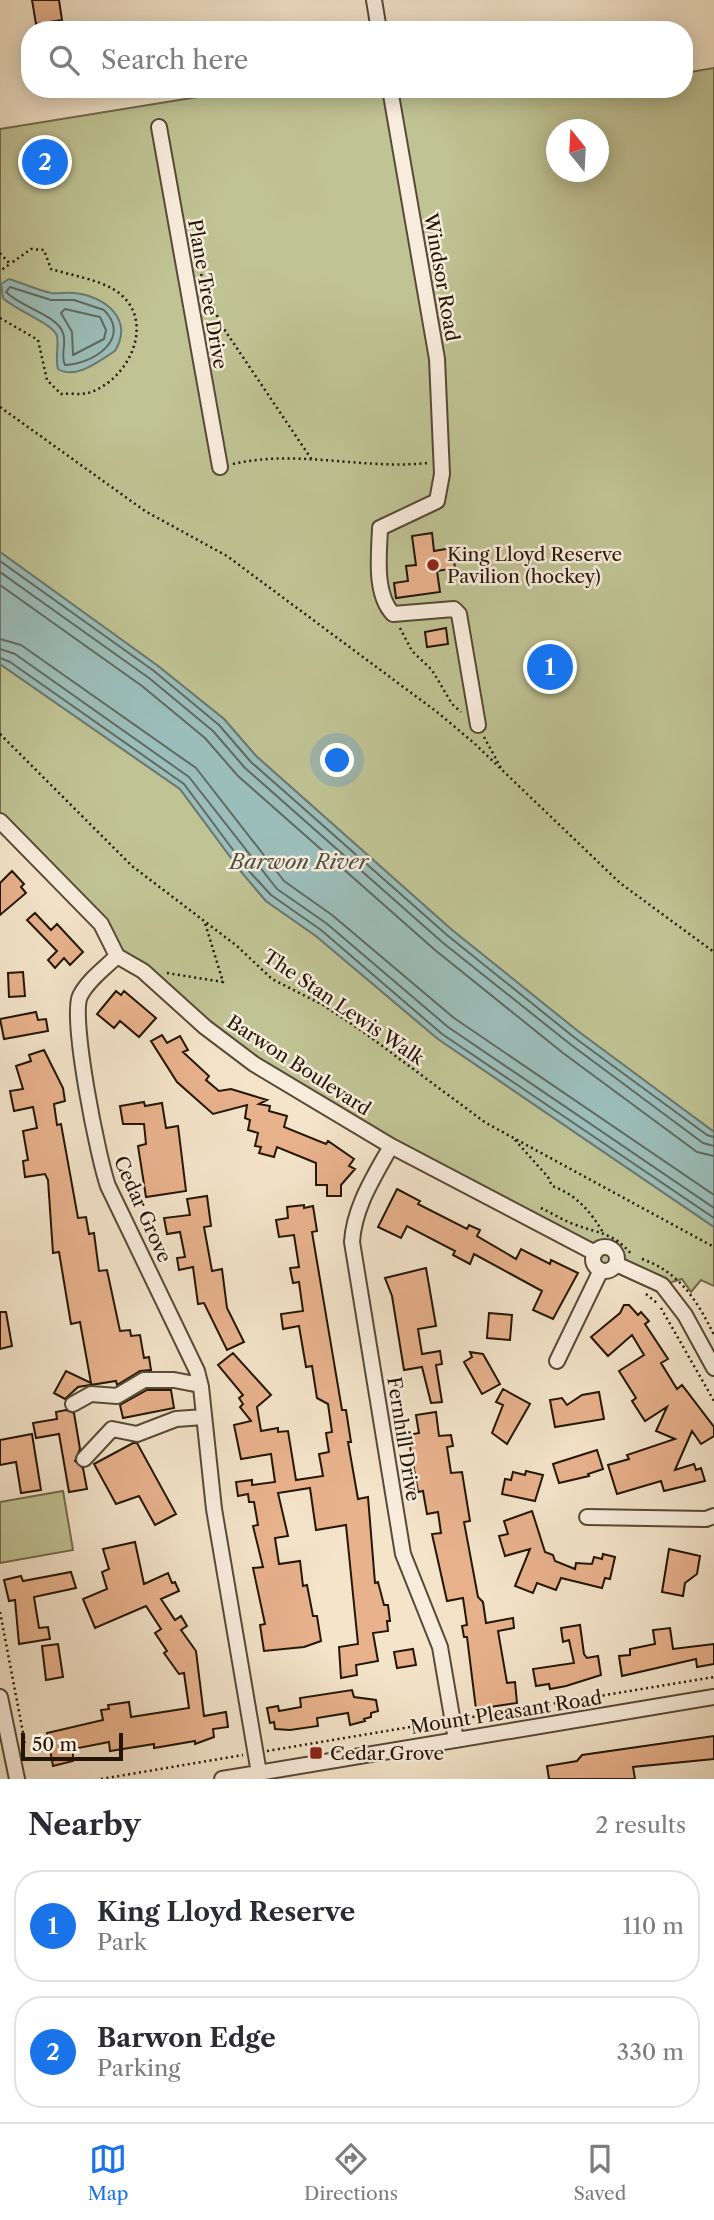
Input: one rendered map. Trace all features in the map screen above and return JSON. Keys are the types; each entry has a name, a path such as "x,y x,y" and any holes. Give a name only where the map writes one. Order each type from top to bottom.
{"street":[{"path":"374,0 378,21"},
{"name":"Windsor Road","path":"392,98 437,359 442,468"},
{"name":"Plane Tree Drive","path":"159,127 220,467"},
{"path":"442,468 437,501 380,528 379,556 383,604 393,614 454,609 459,614 478,725"},
{"path":"0,821 101,924 117,957"},
{"name":"Barwon Boulevard","path":"117,957 150,978 205,1027 254,1064 391,1146 595,1253"},
{"name":"Cedar Grove","path":"117,957 87,985 76,1009 99,1161 107,1186 197,1371 214,1509 259,1773"},
{"name":"Fernhill Drive","path":"391,1146 358,1209 353,1223 352,1242 403,1554 440,1647 456,1740"},
{"path":"609,1247 617,1256 616,1264 608,1270 601,1270 594,1261 595,1253 601,1248 609,1247"},
{"path":"616,1264 662,1285 685,1315 714,1368"},
{"path":"557,1361 601,1270"},
{"path":"73,1404 91,1394 117,1396 144,1380 174,1380 200,1385"},
{"path":"84,1459 111,1429 137,1434 176,1419 204,1417"},
{"path":"587,1517 706,1519 714,1516"},
{"path":"0,1697 18,1779"},
{"name":"Mount Pleasant Road","path":"222,1779 714,1697"}],"path":[{"path":"0,271 31,249 44,250 51,270 114,289 134,313 138,330 129,362 114,377 86,393 61,394 47,380 38,340 0,318"},
{"path":"0,253 10,264"},
{"path":"195,326 220,323 312,460"},
{"path":"0,407 145,511 227,556 437,712 620,883 714,952"},
{"path":"220,467 274,458 442,468"},
{"path":"393,614 412,651 432,670 452,705 478,725 503,771"},
{"name":"The Stan Lewis Walk","path":"0,734 132,866 205,921 272,979 323,1005 486,1123 714,1247"},
{"path":"150,978 166,972 223,982 205,921"},
{"path":"512,1137 548,1177 552,1186 574,1197 590,1211 604,1234"},
{"path":"639,1289 660,1307 714,1401"},
{"path":"0,1612 27,1753"},
{"path":"101,1779 714,1677"}],"green space":[{"path":"714,68 714,1132 579,1032 452,930 256,756 224,719 158,666 0,552 0,129 191,98 693,98 693,72"},
{"path":"0,664 180,789 266,901 316,936 438,1039 714,1227 714,1286 701,1280 691,1292 682,1279 662,1285 614,1267 604,1271 597,1268 594,1257 391,1146 205,1027 110,940 0,821"},
{"path":"63,1491 73,1550 0,1563 0,1502"}],"water":[{"path":"9,279 51,293 85,295 106,304 119,319 121,329 115,351 80,371 65,372 58,369 57,336 49,327 3,298 1,284"},
{"name":"Barwon River","path":"0,552 158,666 224,719 256,756 452,930 579,1032 714,1132 714,1227 438,1039 316,936 266,901 180,789 0,664"}],"building":[{"path":"32,0 59,0 62,20 36,21"},
{"name":"King Lloyd Reserve Pavilion (hockey)","path":"432,533 434,551 452,548 455,568 437,571 440,592 396,598 394,583 408,581 406,566 416,565 412,536"},
{"path":"446,628 448,644 427,647 425,632"},
{"path":"12,871 24,884 21,887 26,893 0,915 0,883"},
{"path":"35,913 51,930 57,924 83,952 70,965 64,958 55,968 48,960 57,951 27,920"},
{"path":"23,972 25,996 9,997 8,973"},
{"path":"116,991 121,995 124,991 156,1018 139,1037 120,1021 114,1028 97,1014"},
{"path":"36,1012 38,1020 46,1019 48,1031 4,1039 0,1019"},
{"path":"162,1035 167,1043 180,1036 188,1050 183,1052 209,1076 206,1080 219,1091 231,1089 267,1100 259,1104 270,1106 269,1111 287,1116 284,1127 326,1144 328,1141 354,1159 349,1166 355,1169 341,1185 341,1196 327,1196 327,1185 316,1185 316,1163 277,1147 274,1157 259,1153 261,1147 255,1146 258,1133 248,1130 250,1120 245,1118 247,1105 213,1114 177,1082 151,1041"},
{"path":"44,1050 63,1088 65,1101 54,1104 57,1125 61,1124 78,1218 86,1217 89,1234 94,1233 99,1271 107,1270 120,1331 130,1330 131,1336 140,1335 144,1358 149,1357 151,1370 140,1371 117,1385 116,1381 78,1387 65,1399 54,1393 66,1371 91,1383 80,1322 71,1324 59,1252 53,1253 48,1180 45,1174 25,1177 23,1161 28,1160 23,1131 37,1128 33,1107 14,1111 10,1091 23,1089 16,1066 31,1061 29,1055"},
{"path":"144,1102 145,1106 162,1103 166,1128 178,1126 186,1191 146,1197 138,1146 146,1144 144,1124 123,1124 120,1106"},
{"path":"397,1189 420,1201 418,1204 467,1229 469,1225 480,1230 477,1236 516,1259 521,1249 550,1264 551,1260 578,1273 553,1319 533,1310 542,1291 474,1254 470,1264 453,1255 455,1251 407,1226 401,1238 378,1227"},
{"path":"207,1196 211,1226 204,1227 212,1271 222,1269 227,1308 244,1342 227,1350 204,1303 198,1304 193,1267 179,1270 177,1258 185,1257 180,1232 167,1234 164,1218 190,1215 187,1199"},
{"path":"304,1205 304,1208 313,1206 317,1231 312,1232 342,1410 346,1410 351,1442 348,1442 358,1499 368,1497 375,1583 378,1582 384,1605 388,1605 390,1621 387,1621 388,1631 373,1633 378,1661 356,1665 357,1675 341,1678 339,1647 358,1644 346,1525 316,1530 310,1488 278,1493 288,1536 275,1538 279,1564 300,1561 303,1586 307,1585 313,1616 317,1616 321,1641 304,1647 264,1651 260,1625 265,1624 253,1568 263,1567 253,1526 258,1525 254,1502 249,1502 248,1494 238,1496 236,1482 252,1480 252,1485 275,1482 271,1454 241,1459 234,1425 251,1421 240,1407 243,1404 239,1398 243,1395 218,1365 233,1353 271,1395 257,1407 261,1431 278,1428 278,1432 288,1431 296,1480 323,1476 319,1454 329,1452 326,1433 332,1432 328,1404 317,1398 312,1366 306,1367 299,1326 283,1329 281,1314 303,1311 299,1282 293,1283 290,1268 299,1267 294,1235 279,1237 276,1220 288,1218 287,1207"},
{"path":"426,1268 436,1326 418,1329 422,1354 440,1351 442,1364 436,1365 442,1402 431,1403 422,1367 404,1370 392,1296 385,1278"},
{"path":"624,1305 629,1305 638,1315 641,1312 649,1321 645,1324 668,1359 661,1363 677,1389 682,1385 714,1427 714,1436 701,1444 692,1431 675,1470 694,1464 696,1470 701,1468 705,1481 664,1491 661,1481 617,1494 608,1465 629,1459 627,1455 675,1439 656,1431 667,1407 645,1421 632,1401 636,1398 619,1371 644,1355 632,1335 608,1356 591,1337 620,1313"},
{"path":"0,1312 6,1312 12,1346 0,1349"},
{"path":"489,1313 512,1315 510,1340 487,1338"},
{"path":"470,1352 483,1354 500,1384 482,1394 464,1362 472,1357"},
{"path":"503,1389 530,1404 507,1444 492,1433 503,1405 496,1402"},
{"path":"147,1390 171,1390 174,1408 123,1418 120,1405"},
{"path":"599,1392 604,1419 555,1427 550,1400 562,1398 567,1405 582,1395"},
{"path":"66,1410 74,1413 80,1449 75,1461 83,1468 87,1489 69,1492 59,1434 36,1438 33,1423 57,1419 56,1412"},
{"path":"436,1412 439,1436 451,1435 453,1446 447,1447 451,1473 462,1472 470,1521 464,1522 478,1597 483,1602 486,1623 513,1618 514,1628 498,1631 507,1683 515,1682 517,1703 476,1709 467,1637 464,1637 462,1626 467,1625 463,1598 447,1601 432,1534 441,1533 438,1512 427,1514 423,1491 418,1492 408,1435 419,1433 416,1415"},
{"path":"32,1434 41,1490 21,1493 16,1462 0,1465 0,1440"},
{"path":"137,1443 176,1514 155,1525 139,1496 116,1504 94,1464"},
{"path":"597,1450 603,1469 588,1474 589,1476 559,1483 553,1464"},
{"path":"526,1471 543,1475 535,1501 502,1494 505,1479 511,1480 513,1472 525,1475"},
{"path":"532,1511 545,1552 553,1555 555,1561 575,1569 576,1563 592,1564 594,1557 602,1559 603,1554 615,1557 610,1579 605,1578 602,1588 561,1578 556,1590 537,1583 533,1593 515,1586 530,1549 505,1556 499,1536 508,1534 504,1521"},
{"path":"135,1542 144,1584 168,1573 172,1583 175,1582 179,1591 161,1599 175,1620 181,1616 187,1626 181,1630 196,1651 204,1716 226,1712 228,1727 213,1729 214,1737 195,1744 195,1741 154,1748 154,1744 110,1751 109,1742 73,1749 73,1761 53,1766 47,1733 103,1720 101,1710 109,1709 108,1705 129,1702 131,1717 189,1708 184,1673 179,1674 164,1653 167,1651 155,1633 161,1629 146,1606 95,1628 83,1599 107,1589 102,1572 109,1569 103,1549"},
{"path":"669,1549 700,1556 697,1574 685,1583 683,1596 662,1592"},
{"path":"71,1572 76,1588 34,1597 39,1628 48,1627 50,1639 19,1644 15,1600 9,1601 4,1580 21,1576 23,1581"},
{"path":"580,1625 584,1654 587,1658 598,1656 601,1675 550,1689 549,1684 536,1686 533,1669 574,1663 569,1640 563,1642 561,1628"},
{"path":"670,1628 673,1649 714,1644 714,1664 697,1667 696,1659 622,1676 619,1656 630,1655 630,1649 655,1644 653,1630"},
{"path":"58,1644 63,1677 46,1680 42,1646"},
{"path":"413,1649 416,1665 397,1668 394,1652"},
{"path":"352,1690 354,1697 376,1700 378,1711 371,1713 371,1717 364,1719 365,1721 350,1725 348,1713 317,1718 318,1726 290,1730 275,1729 274,1722 270,1723 267,1708 278,1706 279,1711 301,1707 300,1698"},
{"path":"714,1736 714,1759 633,1767 635,1779 549,1779 547,1766 577,1761 582,1755"}],"place":[{"name":"Barwon Edge","path":"45,162"},
{"name":"King Lloyd Reserve Pavilion (hockey)","path":"433,565"},
{"name":"King Lloyd Reserve","path":"550,667"},
{"name":"Cedar Grove","path":"316,1753"}]}
